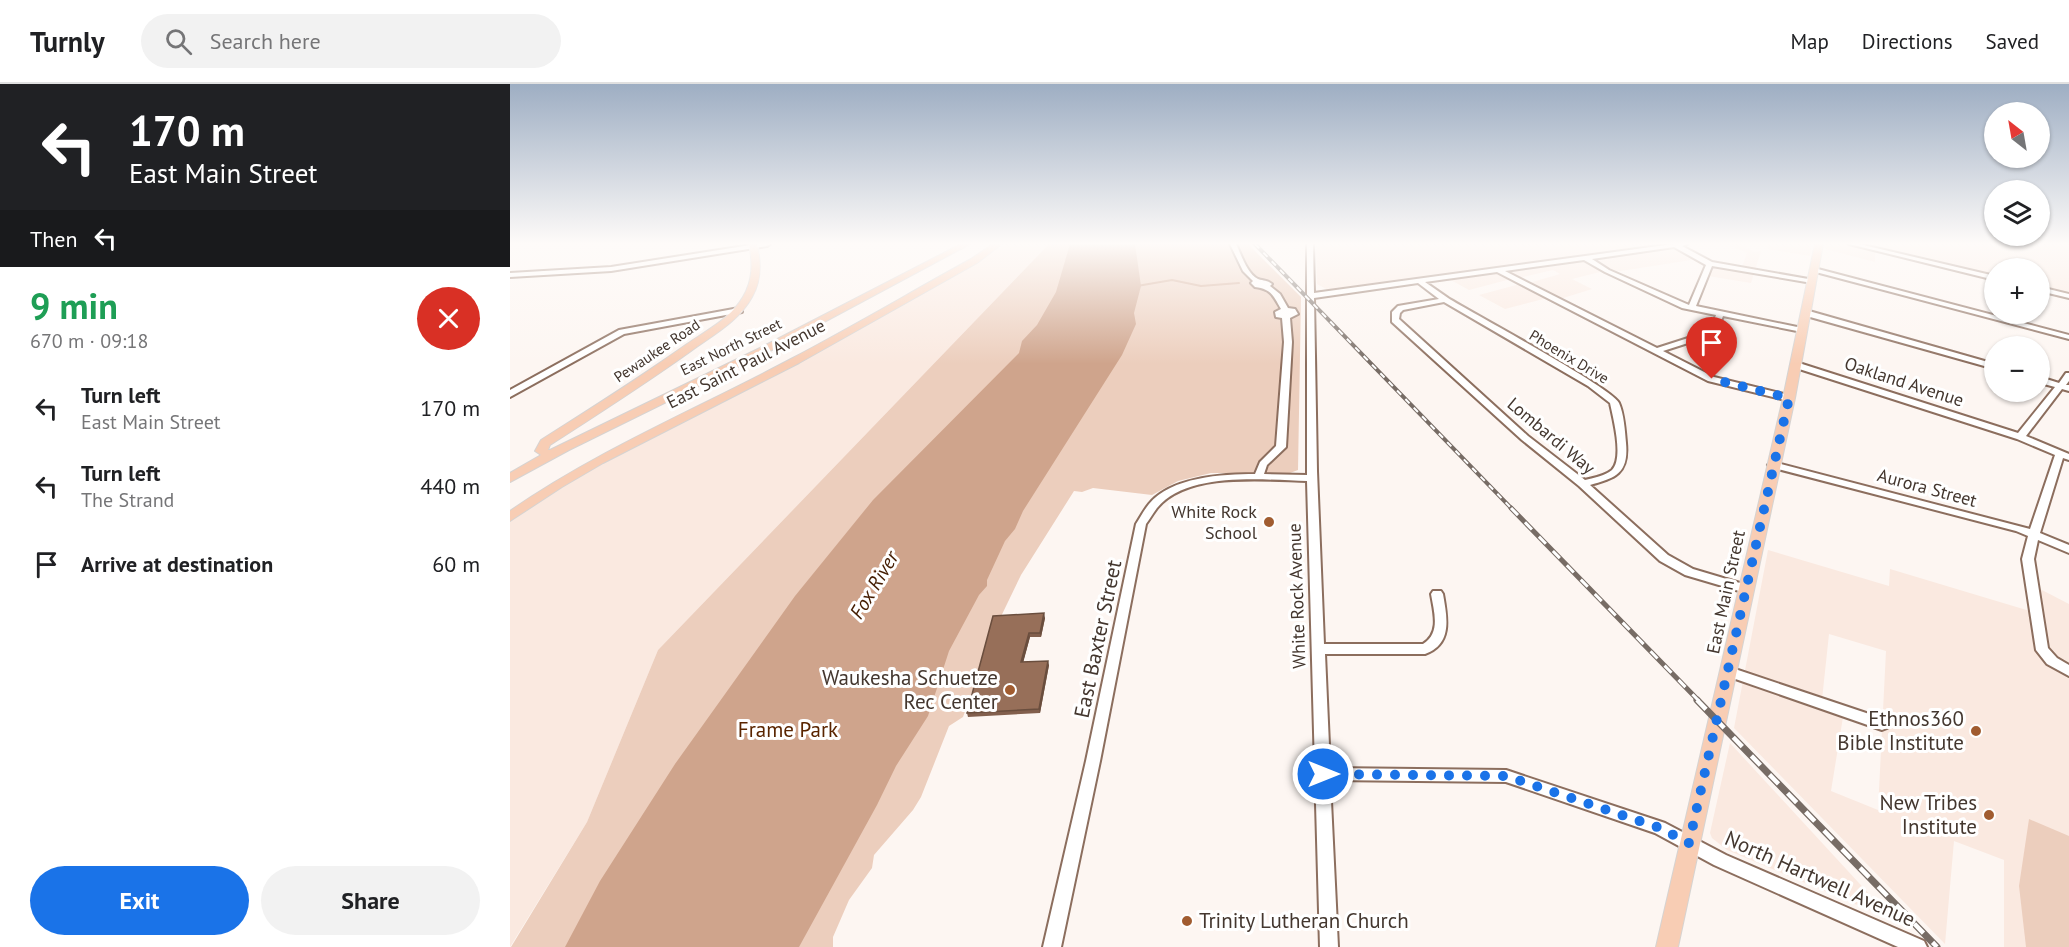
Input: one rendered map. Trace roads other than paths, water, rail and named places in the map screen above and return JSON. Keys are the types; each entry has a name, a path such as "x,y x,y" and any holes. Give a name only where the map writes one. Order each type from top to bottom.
{"main road":[{"name":"Pewaukee Road","path":"550,455 541,451 546,442 660,369 739,310 746,302 754,284"},
{"name":"East North Street","path":"510,478 550,455 764,350 889,284"},
{"name":"East Saint Paul Avenue","path":"510,517 585,467 795,361 932,284"},
{"name":"East Main Street","path":"1667,947 1789,398 1811,284"}],"street":[{"path":"1255,284 1266,286 1277,296 1286,314 1288,342 1281,447 1263,464 1258,478"},
{"name":"White Rock Avenue","path":"1311,284 1312,478 1329,947"},
{"path":"1313,284 1322,291 1350,291"},
{"path":"1311,296 1396,284"},
{"name":"Phoenix Drive","path":"1423,284 1445,300 1591,384 1614,402 1623,454 1619,468 1606,477 1583,484"},
{"path":"1526,284 1712,379 1789,398"},
{"path":"1637,284 1691,308 1802,330"},
{"path":"1691,308 1701,284"},
{"path":"1848,284 2069,337"},
{"path":"2050,291 2069,296"},
{"name":"Lombardi Way","path":"1445,300 1401,308 1396,312 1395,320 1525,438 1583,484 1664,558 1689,572 1746,589"},
{"path":"510,394 622,332 739,310"},
{"path":"1806,312 1984,364"},
{"path":"1657,351 1713,332 1720,314"},
{"name":"Oakland Avenue","path":"1796,365 2020,437 2064,455"},
{"path":"2020,437 2065,387 2069,375"},
{"path":"2050,383 2065,387"},
{"path":"2064,455 2030,547 2028,559 2040,642 2046,655 2069,671"},
{"name":"Aurora Street","path":"1773,465 2035,534 2069,549"},
{"name":"East Baxter Street","path":"1052,947 1093,761 1141,524 1146,513 1164,495 1192,483 1221,479 1312,478"},
{"path":"1318,649 1425,649 1434,645 1438,641 1441,628 1437,594"},
{"path":"1729,672 1882,724"},
{"name":"North Hartwell Avenue","path":"1323,774 1506,776 1660,828 1720,860 1918,947"}],"water":[{"name":"Fox River","path":"1058,284 1141,284 1134,313 1136,324 1122,355 1023,511 1015,529 1005,541 987,580 987,586 979,595 949,651 928,716 896,766 799,947 565,947 600,881 675,764 795,596 873,500 1019,353 1022,341 1037,325"}],"waterway":[{"path":"1137,286 1147,284"},
{"path":"1193,284 1223,284"}],"railway":[{"path":"1294,284 1513,510"},
{"path":"1511,508 1699,701"},
{"path":"1697,700 1937,947"}],"place":[{"name":"White Rock School","path":"1269,522"},
{"name":"Waukesha Schuetze Rec Center","path":"1010,690"},
{"name":"Ethnos360 Bible Institute","path":"1976,731"},
{"name":"New Tribes Institute","path":"1989,815"},
{"name":"Trinity Lutheran Church","path":"1187,921"}],"park label":[{"name":"Frame Park","path":"788,730"}]}
